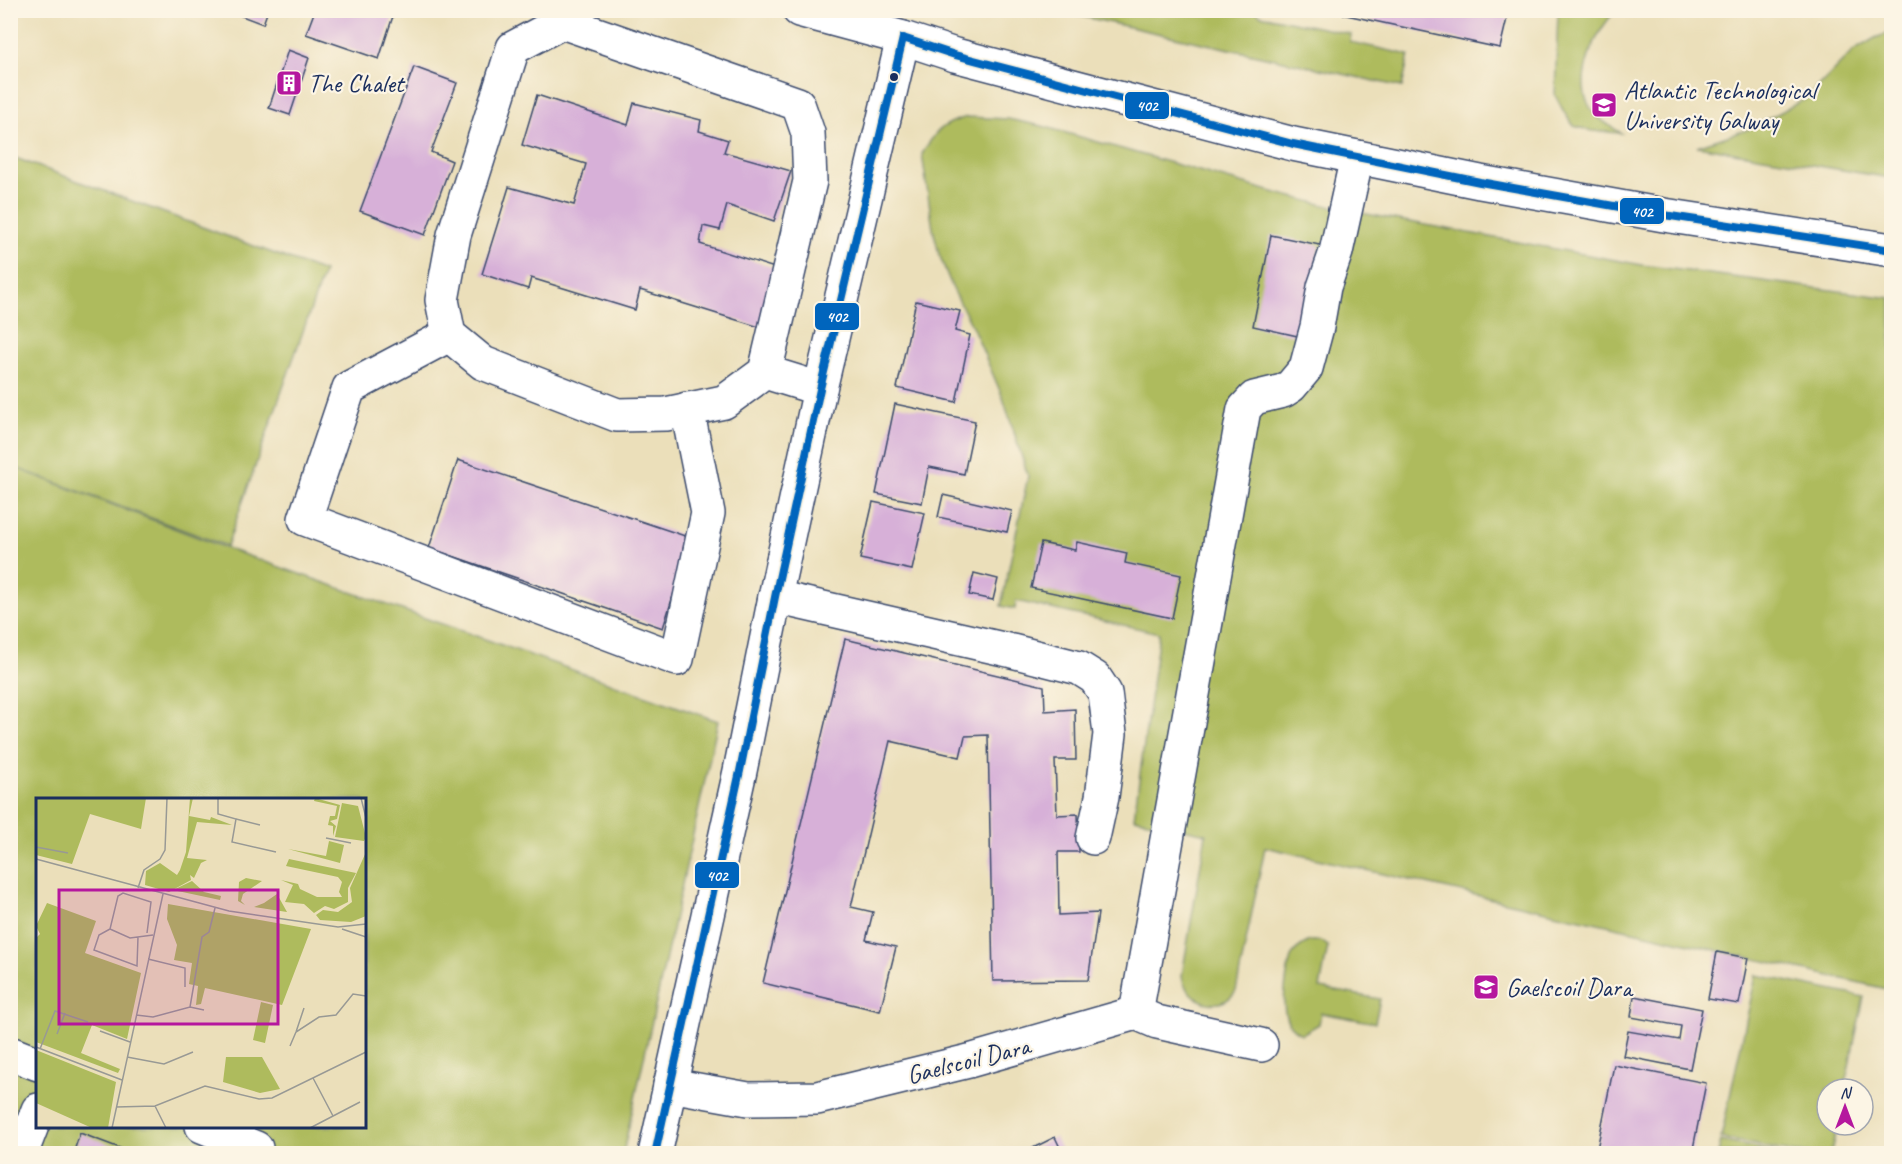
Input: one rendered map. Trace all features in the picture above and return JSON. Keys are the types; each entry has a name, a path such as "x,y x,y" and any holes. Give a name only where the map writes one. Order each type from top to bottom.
{"street":[{"path":"799,10 903,38 966,58 1293,144 1643,212 1892,250"},
{"path":"562,22 798,104 808,133 810,181 765,372 724,402 666,414 617,415 483,363 449,335 442,300 454,235 513,48 562,22"},
{"path":"655,1154 740,771 819,389 903,38"},
{"path":"1261,1045 1157,1022 1136,1013 1244,409 1254,398 1283,391 1291,386 1306,368 1357,158"},
{"path":"449,335 349,388 305,519 677,659 708,513 687,409"},
{"path":"765,372 819,389"},
{"path":"775,597 1079,668 1095,678 1105,693 1110,734 1102,797 1093,838"},
{"name":"Gaelscoil Dara","path":"670,1085 748,1099 817,1098 969,1061 1136,1013"},
{"path":"10,1053 36,1063"},
{"path":"21,1154 36,1115"},
{"path":"207,1128 256,1148"}],"green space":[{"path":"1057,11 1256,11 1260,15 1351,34 1350,42 1409,55 1402,87"},
{"path":"1558,11 1616,11 1601,30 1589,55 1584,82 1585,94 1592,110 1621,133 1592,131 1574,126 1555,95"},
{"path":"1886,34 1892,34 1891,178 1697,146 1749,129 1807,98 1853,51"},
{"path":"967,117 1008,119 1042,126 1276,193 1345,210 1642,265 1891,298 1891,990 1265,847 1236,991 1225,1001 1218,1003 1204,1002 1191,994 1183,982 1182,975 1206,834 1134,818 1159,633 1016,601 1015,609 1001,606 1028,476 1003,398 939,254 922,154 940,130"},
{"path":"10,156 324,272 227,546 16,468 234,551 718,721 623,1153 11,1153"},
{"path":"1310,941 1321,941 1328,946 1320,988 1380,999 1375,1023 1321,1013 1319,1024 1302,1034 1289,1024 1284,1000 1290,960 1296,950"},
{"path":"1756,975 1864,997 1847,1077 1815,1077 1815,1137 1834,1137 1831,1153 1795,1153 1721,1138"},
{"path":"1721,1141 1780,1153 1718,1153"}],"building":[{"path":"226,10 268,10 263,24"},
{"path":"315,10 386,10 394,13 379,59 306,34"},
{"path":"1323,10 1509,10 1500,48"},
{"name":"The Chalet","path":"288,50 309,58 290,115 269,108"},
{"path":"414,67 457,83 431,152 452,161 425,235 360,211"},
{"path":"537,95 628,125 634,103 701,120 699,131 728,140 724,152 791,171 774,221 727,205 720,230 703,226 700,244 784,271 769,330 640,290 635,310 531,278 528,289 482,274 509,187 574,205 586,164 522,145"},
{"path":"1271,235 1320,245 1302,337 1253,326"},
{"path":"916,301 960,311 955,331 970,335 956,402 897,388"},
{"path":"895,404 975,421 964,474 929,467 922,503 876,494"},
{"path":"458,460 691,538 663,628 429,548"},
{"path":"943,495 1012,511 1007,532 938,517"},
{"path":"873,502 925,513 912,570 860,559"},
{"path":"1077,542 1127,553 1125,563 1181,575 1172,618 1031,588 1041,543 1075,550"},
{"path":"974,573 998,579 993,600 969,595"},
{"path":"845,639 1044,686 1045,711 1075,709 1076,760 1055,760 1057,815 1078,814 1079,852 1058,852 1059,915 1098,913 1088,980 993,981 988,735 965,736 960,757 890,741 851,907 873,912 866,940 896,947 880,1011 763,983"},
{"path":"1717,952 1748,958 1739,1004 1708,999"},
{"path":"1634,996 1702,1009 1690,1069 1623,1056 1628,1031 1679,1040 1681,1026 1631,1017"},
{"path":"1614,1065 1706,1083 1692,1154 1596,1154"},
{"path":"80,1133 133,1153 133,1154 73,1154"},
{"path":"1055,1137 1063,1154 1028,1154 1027,1151"}],"transit line":[{"name":"402","path":"903,38 955,55 1293,144 1480,182 1664,215 1892,250"},
{"name":"402","path":"655,1154 740,771 820,389 903,38"}],"place":[{"name":"The Chalet","path":"289,83"},
{"name":"Atlantic Technological University Galway","path":"1604,105"},
{"name":"Gaelscoil Dara","path":"1486,987"}]}
